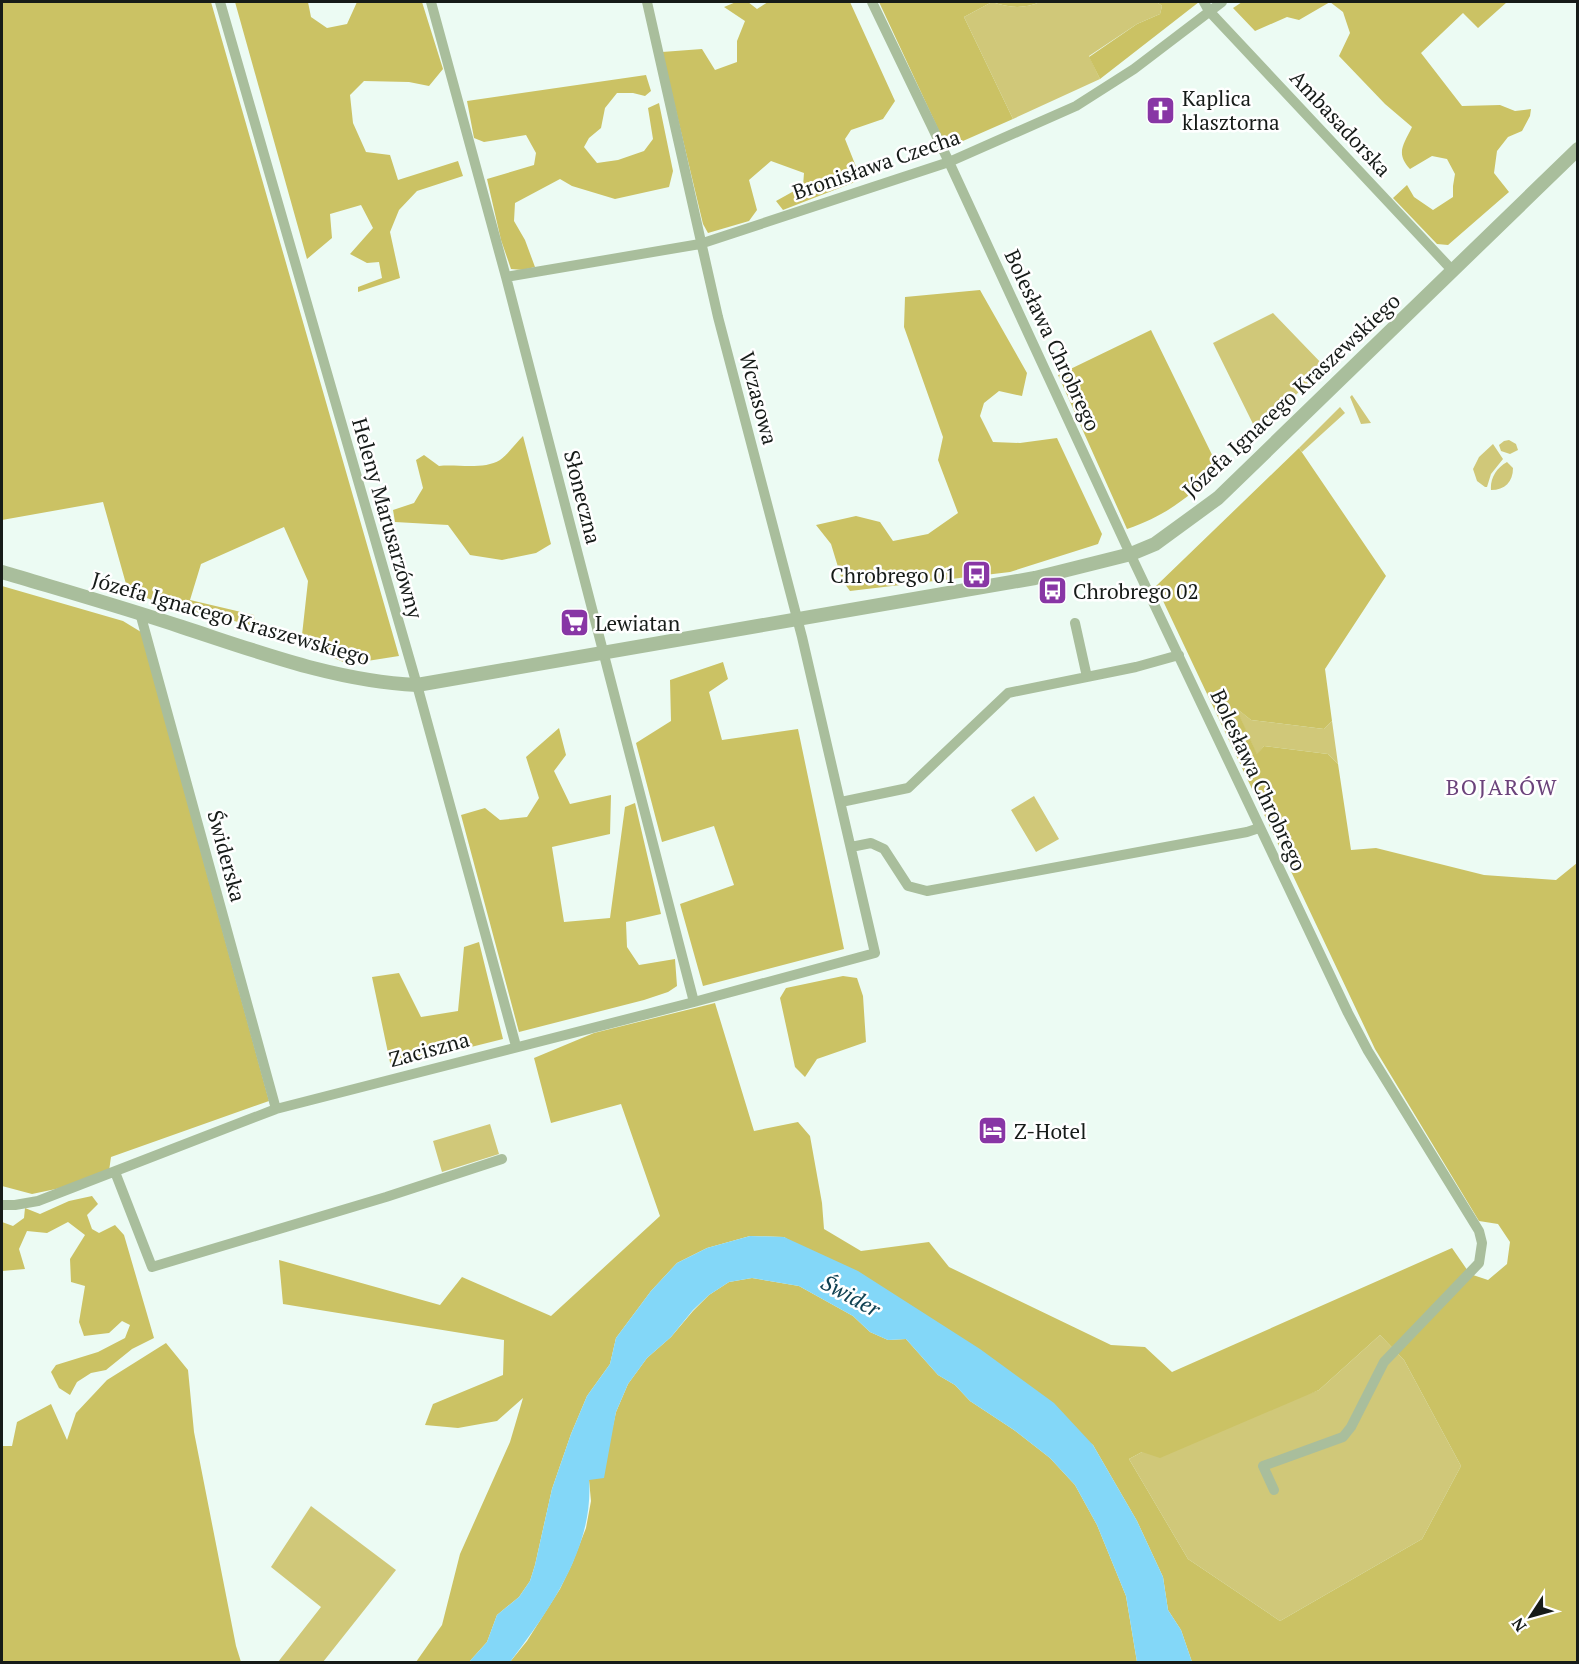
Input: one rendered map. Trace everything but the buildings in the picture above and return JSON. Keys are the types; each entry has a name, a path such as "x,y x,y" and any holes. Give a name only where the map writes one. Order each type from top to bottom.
{"street":[{"name":"Heleny Marusarzówny","path":"220,2 417,685 516,1046"},
{"name":"Słoneczna","path":"431,2 506,277 694,1002"},
{"name":"Wczasowa","path":"646,2 700,244 844,801 874,953"},
{"name":"Bolesława Chrobrego","path":"872,2 949,162 1259,828 1368,1051 1479,1232 1482,1243 1479,1263 1384,1362 1351,1427 1343,1437 1263,1466 1274,1490"},
{"name":"Bronisława Czecha","path":"506,277 700,244 949,162 1076,106 1134,69 1207,6 1222,2"},
{"name":"Ambasadorska","path":"1207,6 1452,270"},
{"name":"Józefa Ignacego Kraszewskiego","path":"2,572 140,613 264,654 343,676 382,683 417,685 1035,578 1131,554 1155,544 1218,498 1578,149"},
{"name":"Świderska","path":"140,613 276,1109"},
{"path":"1075,623 1087,677"},
{"path":"844,801 908,788 1008,693 1179,655"},
{"path":"854,846 871,843 884,849 908,886 927,891 1259,828"},
{"name":"Zaciszna","path":"2,1205 38,1201 276,1109 694,1002 874,953"},
{"path":"115,1172 152,1267 386,1197 502,1159"}],"shaded area":[{"path":"2,2 211,2 399,656 348,664 301,644 308,581 284,527 201,564 190,600 254,615 255,626 163,604 128,591 103,502 2,520"},
{"path":"235,2 308,2 311,17 327,28 347,24 357,2 422,2 443,69 429,86 409,82 364,81 350,95 353,123 366,152 390,155 398,180 458,161 463,176 417,191 399,210 390,232 400,278 358,292 358,287 382,278 379,262 367,263 350,254 373,228 361,205 330,214 332,238 307,259"},
{"path":"736,2 748,2 757,9 768,2 850,2 895,101 883,119 851,130 845,139 857,169 855,182 783,210 776,201 803,186 804,173 771,161 749,180 757,210 749,221 708,233 703,224 662,52 702,49 715,70 737,62 737,41 745,21 724,7"},
{"path":"879,2 992,2 964,17 1013,119 947,148"},
{"path":"992,2 1016,7 1040,2 1157,2 1162,6 1160,14 1137,24 1089,56 1100,79 1013,119 964,17"},
{"path":"992,2 1040,2 1016,7"},
{"path":"1157,2 1199,2 1100,79 1089,57 1137,24 1160,14 1162,6"},
{"path":"1242,2 1330,2 1299,20 1287,17 1255,31 1233,8"},
{"path":"1330,2 1507,2 1478,28 1463,13 1421,53 1462,106 1500,105 1515,111 1531,109 1522,131 1508,137 1497,151 1494,173 1509,192 1448,245 1437,244 1393,198 1407,185 1414,197 1433,210 1453,197 1455,174 1447,159 1432,156 1410,169 1405,163 1402,148 1412,127 1385,104 1339,56 1350,33 1343,12"},
{"path":"646,75 651,91 645,96 617,93 605,108 601,128 589,138 584,147 597,163 618,160 644,151 653,139 648,108 659,103 673,171 669,187 615,199 572,186 560,179 515,203 514,221 525,240 535,267 523,270 511,269 501,240 487,179 534,165 536,153 526,135 484,142 474,138 467,101"},
{"path":"980,290 1027,373 1022,396 999,391 984,403 980,416 993,442 1020,443 1057,438 1102,534 1098,544 1010,572 850,591 842,580 831,544 816,525 856,516 880,522 893,541 928,534 958,513 938,460 943,437 904,327 905,297"},
{"path":"1273,313 1325,367 1257,432 1213,343"},
{"path":"1151,330 1219,469 1177,504 1154,518 1127,529 1058,375"},
{"path":"1352,395 1371,423 1361,424 1350,397"},
{"path":"1340,407 1345,413 1302,452 1299,448"},
{"path":"523,436 551,544 536,553 502,560 470,555 448,525 395,522 393,510 414,503 423,488 416,460 424,455 439,466 486,465 500,460"},
{"path":"1509,440 1516,444 1518,450 1510,454 1501,451 1499,445"},
{"path":"1493,444 1503,459 1491,474 1487,487 1485,487 1477,481 1473,469 1479,457"},
{"path":"1299,448 1386,576 1325,669 1332,721 1324,729 1251,720 1236,708 1257,754 1264,746 1328,754 1338,764 1351,850 1376,848 1484,875 1556,880 1577,863 1577,1662 1192,1662 1181,1630 1168,1610 1163,1577 1137,1521 1093,1445 784,1237 750,1236 707,1248 677,1263 651,1291 616,1338 610,1364 587,1396 571,1434 552,1489 530,1581 519,1597 497,1615 487,1642 469,1662 416,1662 442,1625 460,1554 510,1442 523,1398 497,1421 458,1428 425,1425 433,1404 503,1375 504,1340 283,1304 279,1260 440,1305 462,1277 551,1316 660,1216 621,1104 551,1123 534,1058 594,1033 715,1003 754,1131 798,1122 810,1136 822,1203 824,1229 861,1251 929,1242 949,1267 1111,1345 1145,1347 1172,1372 1452,1248 1470,1274 1488,1280 1507,1264 1510,1242 1498,1224 1479,1221 1375,1049 1156,586","holes":["1380,1335 1404,1360 1461,1466 1422,1539 1280,1621 1188,1559 1129,1459 1142,1452 1160,1458 1319,1390"]},
{"path":"1507,462 1513,468 1510,481 1500,489 1491,490 1494,474"},
{"path":"2,586 123,621 141,632 269,1101 111,1157 108,1178 32,1194 2,1186"},
{"path":"723,662 728,679 709,692 722,740 798,729 844,949 703,986 680,904 734,885 714,826 662,842 636,743 671,721 670,680"},
{"path":"1235,707 1251,720 1324,729 1332,721 1338,764 1328,754 1264,746 1257,755"},
{"path":"559,728 566,755 554,771 570,804 611,795 610,834 552,847 564,922 610,918 625,807 635,803 661,914 626,922 627,947 639,965 675,959 677,986 668,992 644,1000 519,1032 461,815 485,808 500,820 527,817 539,798 526,757"},
{"path":"1034,796 1059,839 1036,852 1011,810"},
{"path":"479,942 503,1039 391,1067 372,977 399,973 421,1017 458,1011 464,947"},
{"path":"843,976 857,978 863,996 866,1042 817,1059 805,1077 795,1067 780,998 786,988"},
{"path":"490,1124 499,1154 442,1172 433,1141"},
{"path":"92,1196 98,1204 87,1215 92,1229 99,1233 115,1225 124,1235 154,1338 132,1349 106,1370 91,1373 77,1382 70,1395 59,1388 51,1372 56,1365 98,1352 125,1338 130,1325 122,1321 109,1333 84,1336 79,1322 85,1286 71,1282 70,1259 85,1235 68,1222 47,1233 27,1231 19,1249 25,1269 2,1271 2,1222 13,1226 24,1218 25,1208 40,1214 69,1201"},
{"path":"752,1278 799,1286 853,1316 870,1332 888,1340 906,1339 938,1375 955,1385 970,1401 1014,1430 1050,1458 1075,1485 1097,1525 1126,1596 1137,1662 510,1662 527,1641 560,1589 572,1564 586,1528 591,1501 589,1480 609,1443 616,1412 628,1384 647,1358 671,1337 709,1295 729,1282"},
{"path":"1380,1335 1404,1360 1461,1466 1422,1539 1280,1621 1188,1559 1129,1459 1142,1452 1319,1390"},
{"path":"166,1343 188,1370 194,1432 241,1662 2,1662 2,1446 12,1446 17,1422 51,1404 67,1440 76,1413 107,1380"},
{"path":"311,1506 396,1570 323,1662 278,1662 321,1607 271,1567"}],"water":[{"name":"Świder","path":"750,1236 784,1237 858,1271 980,1349 1054,1403 1093,1445 1137,1521 1163,1577 1168,1610 1181,1630 1192,1662 1137,1662 1126,1596 1097,1525 1075,1485 1050,1458 1014,1430 970,1401 955,1385 938,1375 906,1339 888,1340 870,1332 853,1316 799,1286 752,1278 729,1282 709,1295 693,1310 671,1337 647,1358 628,1384 616,1412 604,1478 589,1480 589,1505 584,1530 566,1577 553,1600 540,1622 510,1662 469,1662 487,1642 497,1615 519,1597 530,1581 552,1489 571,1434 587,1396 610,1364 616,1338 651,1291 677,1263 707,1248"}],"place":[{"name":"Kaplica klasztorna","path":"1161,110"},
{"name":"Chrobrego 01","path":"977,575"},
{"name":"Chrobrego 02","path":"1052,591"},
{"name":"Lewiatan","path":"574,623"},
{"name":"Z-Hotel","path":"993,1131"}],"district":[{"name":"BOJARÓW","path":"1502,786"}]}
